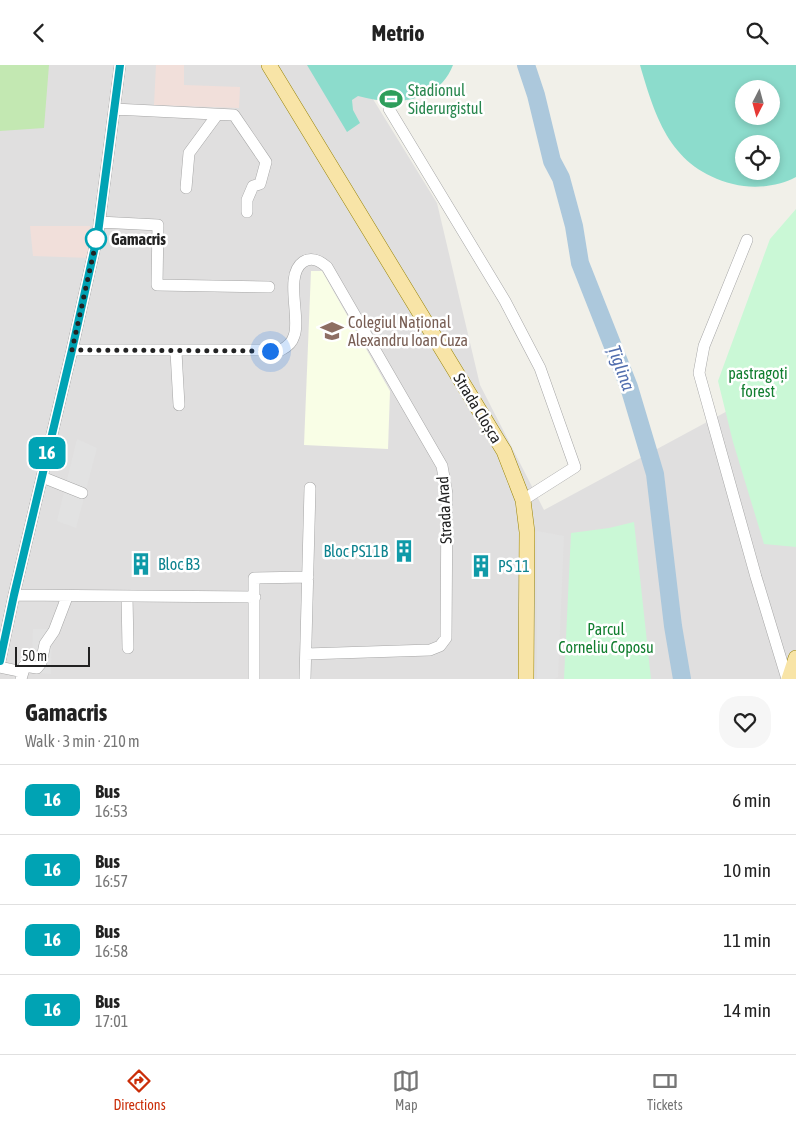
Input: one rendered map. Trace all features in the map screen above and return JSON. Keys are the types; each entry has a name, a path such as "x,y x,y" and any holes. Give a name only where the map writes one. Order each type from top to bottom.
{"main road":[{"name":"Strada Cloșca","path":"269,65 504,451 523,500 527,532 526,679"},
{"path":"788,679 796,658"}],"street":[{"path":"0,661 72,350 99,222 120,65"},
{"path":"114,109 234,115 266,162 260,184 254,186 250,192 247,212"},
{"path":"389,109 504,301 540,368 575,467 523,500"},
{"path":"186,187 189,153 217,115"},
{"path":"99,222 158,225 157,285 269,287"},
{"path":"748,241 704,346 699,373 754,568 788,679"},
{"name":"Strada Arad","path":"176,352 281,351 290,344 295,335 294,279 299,265 307,259 319,261 327,267 442,466 447,494 446,638 440,647 430,650 306,654"},
{"path":"72,350 176,352 179,405"},
{"path":"42,477 82,493"},
{"path":"305,679 310,488"},
{"path":"254,679 254,578 308,577"},
{"path":"14,595 67,597 255,597"},
{"path":"127,596 128,648"},
{"path":"0,667 22,676 24,666 37,668 41,663 45,645 54,631 67,597"}],"shaded area":[{"path":"0,65 352,65 437,203 480,385 544,510 796,374 796,679 0,679"},
{"path":"156,65 184,65 184,85 240,87 239,108 154,105"},
{"name":"Stadionul Siderurgistul","path":"307,65 453,65 446,78 437,88 426,95 399,101 386,101 358,96 352,100 353,110 360,123 347,132"},
{"path":"640,65 796,65 796,177 773,185 749,186 733,184 712,177 681,154 669,139 653,105"},
{"name":"Gamacris","path":"30,226 90,226 91,258 33,256"},
{"name":"Colegiul Național Alexandru Ioan Cuza","path":"311,271 322,271 390,391 388,449 304,445"},
{"path":"77,439 97,448 76,528 57,521"},
{"path":"537,531 564,536 558,677 554,679 537,679"},
{"path":"33,629 52,629 51,674 28,672 27,679 13,679 17,661 32,663"}],"green space":[{"path":"0,65 49,65 44,128 0,131"},
{"name":"pastragoți forest","path":"796,209 796,547 764,544 733,442 718,381 770,239"},
{"name":"Parcul Corneliu Coposu","path":"634,522 651,679 564,679 571,533 609,528"}],"waterway":[{"name":"Țiglina","path":"526,65 536,95 552,161 561,178 574,226 580,263 629,387 655,474 673,626 682,679"}],"bus line":[{"name":"16","path":"0,661 98,233 120,65"}],"place":[{"name":"Stadionul Siderurgistul","path":"391,99"},
{"name":"Gamacris","path":"96,239"},
{"name":"Colegiul Național Alexandru Ioan Cuza","path":"332,331"},
{"name":"Bloc PS11B","path":"404,551"},
{"name":"Bloc B3","path":"141,564"},
{"name":"PS 11","path":"481,566"}],"route":[{"path":"96,239 98,233 72,350 270,351"}]}
